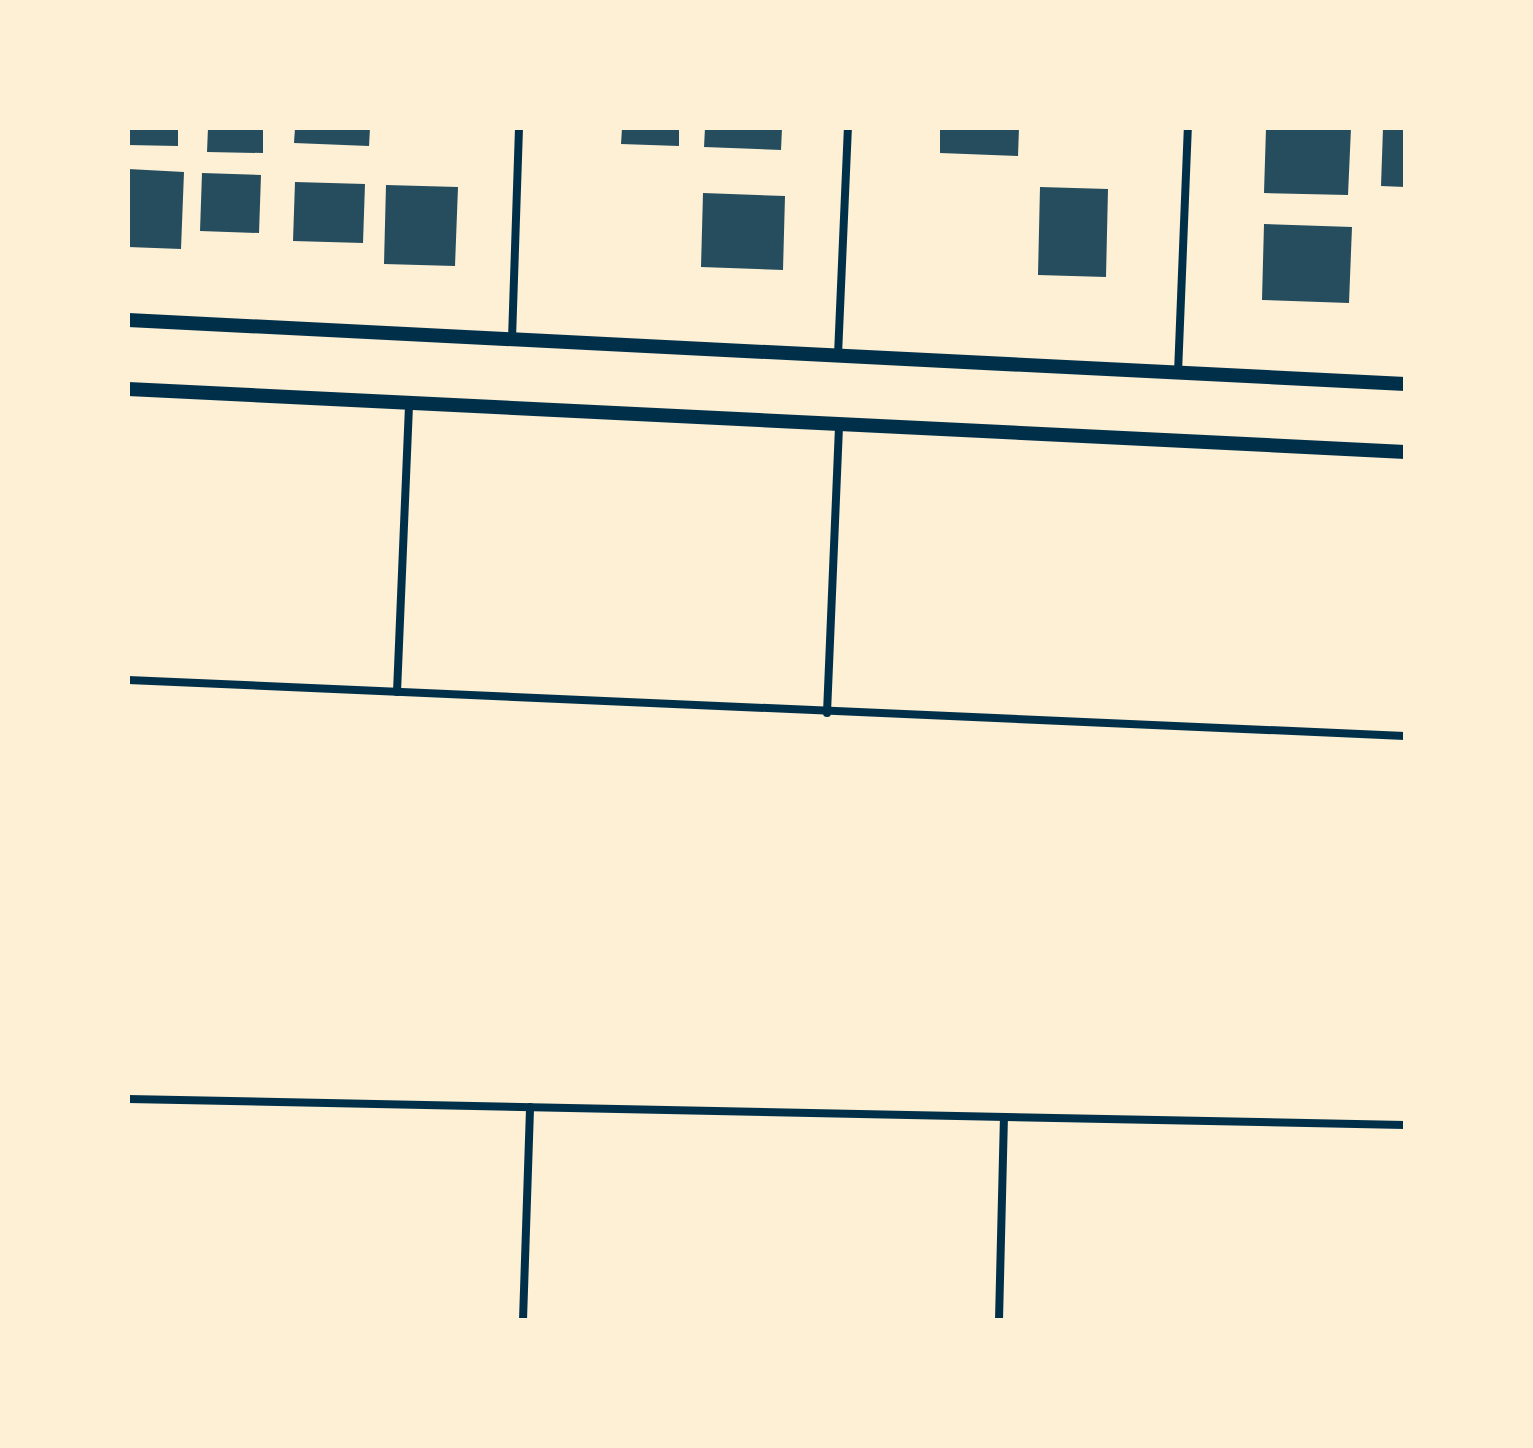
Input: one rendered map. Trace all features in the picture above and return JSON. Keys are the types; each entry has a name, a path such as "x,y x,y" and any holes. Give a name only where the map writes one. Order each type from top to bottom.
{"street":[{"path":"512,339 519,128"},
{"path":"838,355 848,128"},
{"path":"1178,373 1188,128"},
{"path":"128,320 1405,384"},
{"path":"128,389 1405,452"},
{"path":"397,692 409,403"},
{"path":"827,713 839,422"},
{"path":"128,680 1405,736"},
{"path":"128,1099 1405,1125"},
{"path":"523,1320 530,1107"},
{"path":"999,1320 1004,1117"}],"building":[{"path":"128,128 178,128 178,146 128,145"},
{"path":"208,128 263,128 263,153 207,152"},
{"path":"295,128 370,128 369,146 294,143"},
{"path":"622,128 679,128 679,146 621,144"},
{"path":"705,128 782,128 781,150 704,147"},
{"path":"940,128 1019,128 1018,156 940,153"},
{"path":"1266,128 1351,128 1348,195 1264,193"},
{"path":"1383,128 1405,128 1405,187 1381,186"},
{"path":"128,169 184,172 181,249 128,247"},
{"path":"202,173 261,175 259,233 200,231"},
{"path":"295,182 365,184 363,243 293,241"},
{"path":"386,185 458,187 455,266 384,264"},
{"path":"1040,187 1108,189 1106,277 1038,275"},
{"path":"703,193 785,196 783,270 701,267"},
{"path":"1264,224 1352,227 1349,303 1262,300"}]}
